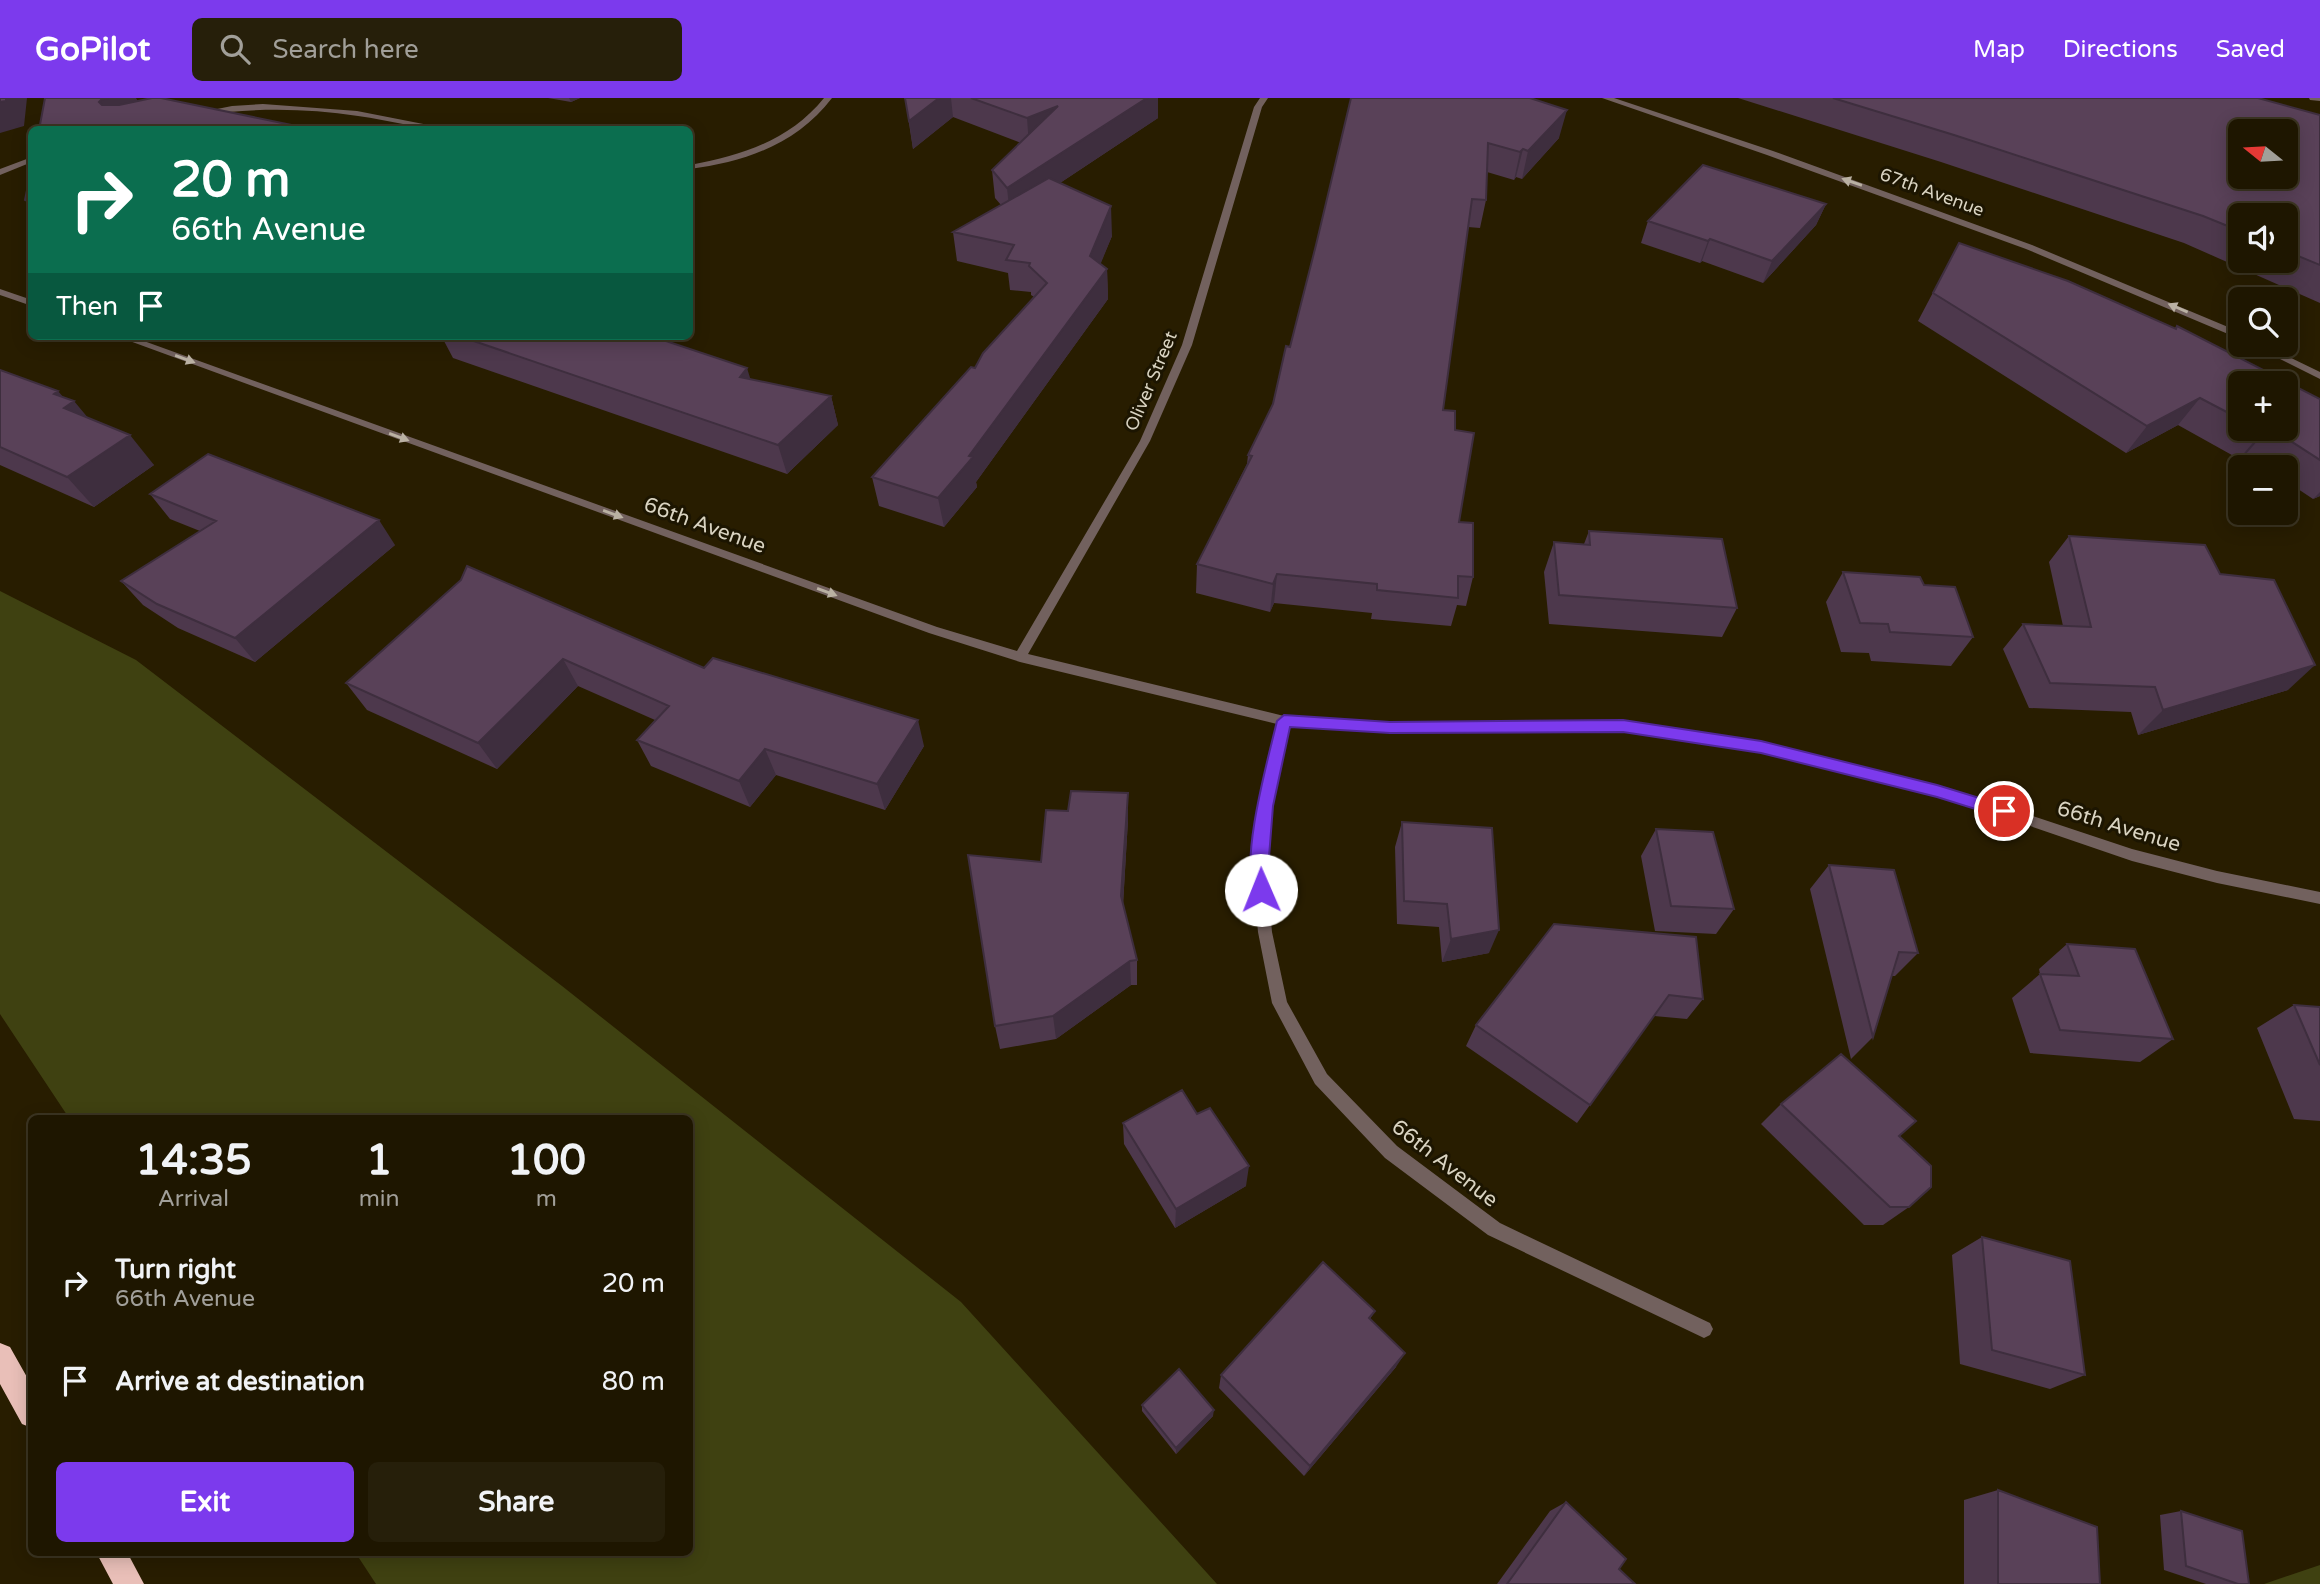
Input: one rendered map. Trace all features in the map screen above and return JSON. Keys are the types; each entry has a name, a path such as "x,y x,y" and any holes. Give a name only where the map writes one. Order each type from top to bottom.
{"highway":[{"path":"0,1357 28,1407"},
{"path":"0,1379 28,1418"},
{"path":"113,1556 129,1584"}],"street":[{"path":"693,166 742,157 778,142 805,124 828,98"},
{"name":"Oliver Street","path":"1020,657 1145,441 1177,369 1187,345 1258,107 1264,98"},
{"name":"67th Avenue","path":"1606,98 1770,153 2016,242 2228,331"},
{"path":"2313,98 2320,99"},
{"path":"195,114 255,106 290,105 382,116 431,126"},
{"path":"0,172 28,161"},
{"path":"0,292 28,302"},
{"name":"66th Avenue","path":"132,340 933,630 1020,657 1284,721 1390,728 1623,726 1761,747 1963,798 2132,855 2217,877 2320,898"},
{"path":"2281,357 2320,376"},
{"name":"66th Avenue","path":"1284,721 1265,806 1259,869 1264,920 1280,1003 1321,1079 1391,1152 1494,1229 1704,1329"}],"shaded area":[{"path":"0,591 136,660 562,986 961,1302 1217,1584 376,1584 358,1556 693,1556 693,1115 67,1115 0,1014"},
{"path":"2320,1565 2320,1584 2264,1584"}],"building":[{"path":"45,98 108,98 99,102 102,105 119,105 161,98 297,126 40,126"},
{"path":"905,98 939,98 909,121"},
{"path":"971,98 1147,98 1007,188 992,170 1058,106 1027,118"},
{"path":"1351,98 1530,98 1567,110 1528,151 1523,149 1520,152 1488,143 1486,200 1472,199 1443,410 1455,411 1455,430 1474,433 1459,522 1473,523 1473,577 1458,576 1458,598 1377,590 1377,584 1277,574 1273,584 1197,564 1252,456 1248,455 1273,404 1286,346 1290,347 1316,245"},
{"path":"1833,98 2258,98 2320,115 2320,265 2298,256 2298,203 2228,203 2228,226"},
{"path":"1703,165 1826,204 1772,261 1648,221"},
{"path":"1049,178 1111,206 1090,256 1107,269 969,456 973,457 938,498 872,477 971,367 975,368 983,353 1047,283 1029,266 1030,263 1006,260 1014,245 953,232"},
{"path":"1959,243 2068,281 2176,329 2177,326 2228,352 2228,357 2238,357 2265,371 2228,371 2228,413 2200,398 2147,426 1933,293"},
{"path":"471,340 663,340 747,368 740,377 831,396 778,445"},
{"path":"0,370 58,391 54,394 74,401 64,408 130,435 67,477 0,447"},
{"path":"2298,388 2320,399 2320,460 2291,441 2298,441"},
{"path":"208,454 379,520 235,638 157,604 121,581 216,521 150,494"},
{"path":"1589,531 1722,539 1737,608 1559,595 1554,542 1590,545"},
{"path":"2069,536 2205,545 2220,574 2274,580 2315,665 2163,710 2155,687 2050,683 2023,624 2091,627"},
{"path":"467,566 704,668 713,658 918,720 877,784 765,749 739,781 637,740 669,706 563,659 478,743 346,683 461,580"},
{"path":"1843,572 1920,577 1924,585 1955,587 1973,637 1890,632 1888,624 1860,623"},
{"path":"1071,791 1128,793 1121,896 1137,960 1130,961 1053,1016 995,1026 968,855 1041,862 1046,810 1068,811"},
{"path":"1402,822 1492,828 1499,930 1451,939 1447,904 1404,901"},
{"path":"1656,829 1713,832 1734,909 1671,906"},
{"path":"1829,865 1894,870 1918,953 1899,952 1873,1037"},
{"path":"1554,924 1696,937 1703,999 1669,995 1590,1105 1476,1025"},
{"path":"2067,944 2135,949 2173,1039 2060,1030 2040,974 2079,976"},
{"path":"2294,1005 2320,1007 2320,1065"},
{"path":"1841,1054 1916,1121 1899,1136 1931,1166 1931,1187 1909,1207 1890,1207 1781,1104"},
{"path":"1182,1090 1197,1114 1210,1108 1249,1166 1176,1209 1123,1123"},
{"path":"1982,1237 2070,1261 2085,1375 1992,1350"},
{"path":"1323,1262 1375,1311 1369,1318 1405,1353 1310,1466 1221,1375"},
{"path":"1179,1369 1214,1410 1176,1448 1142,1405"},
{"path":"1998,1490 2097,1527 2100,1584 1998,1584"},
{"path":"1566,1502 1626,1559 1619,1569 1635,1584 1507,1584"},
{"path":"2181,1511 2242,1531 2249,1584 2238,1584 2186,1566"}],"route":[{"path":"1261,890 1259,869 1265,806 1284,721 1390,728 1623,726 1761,747 1937,791 2004,811"}]}
